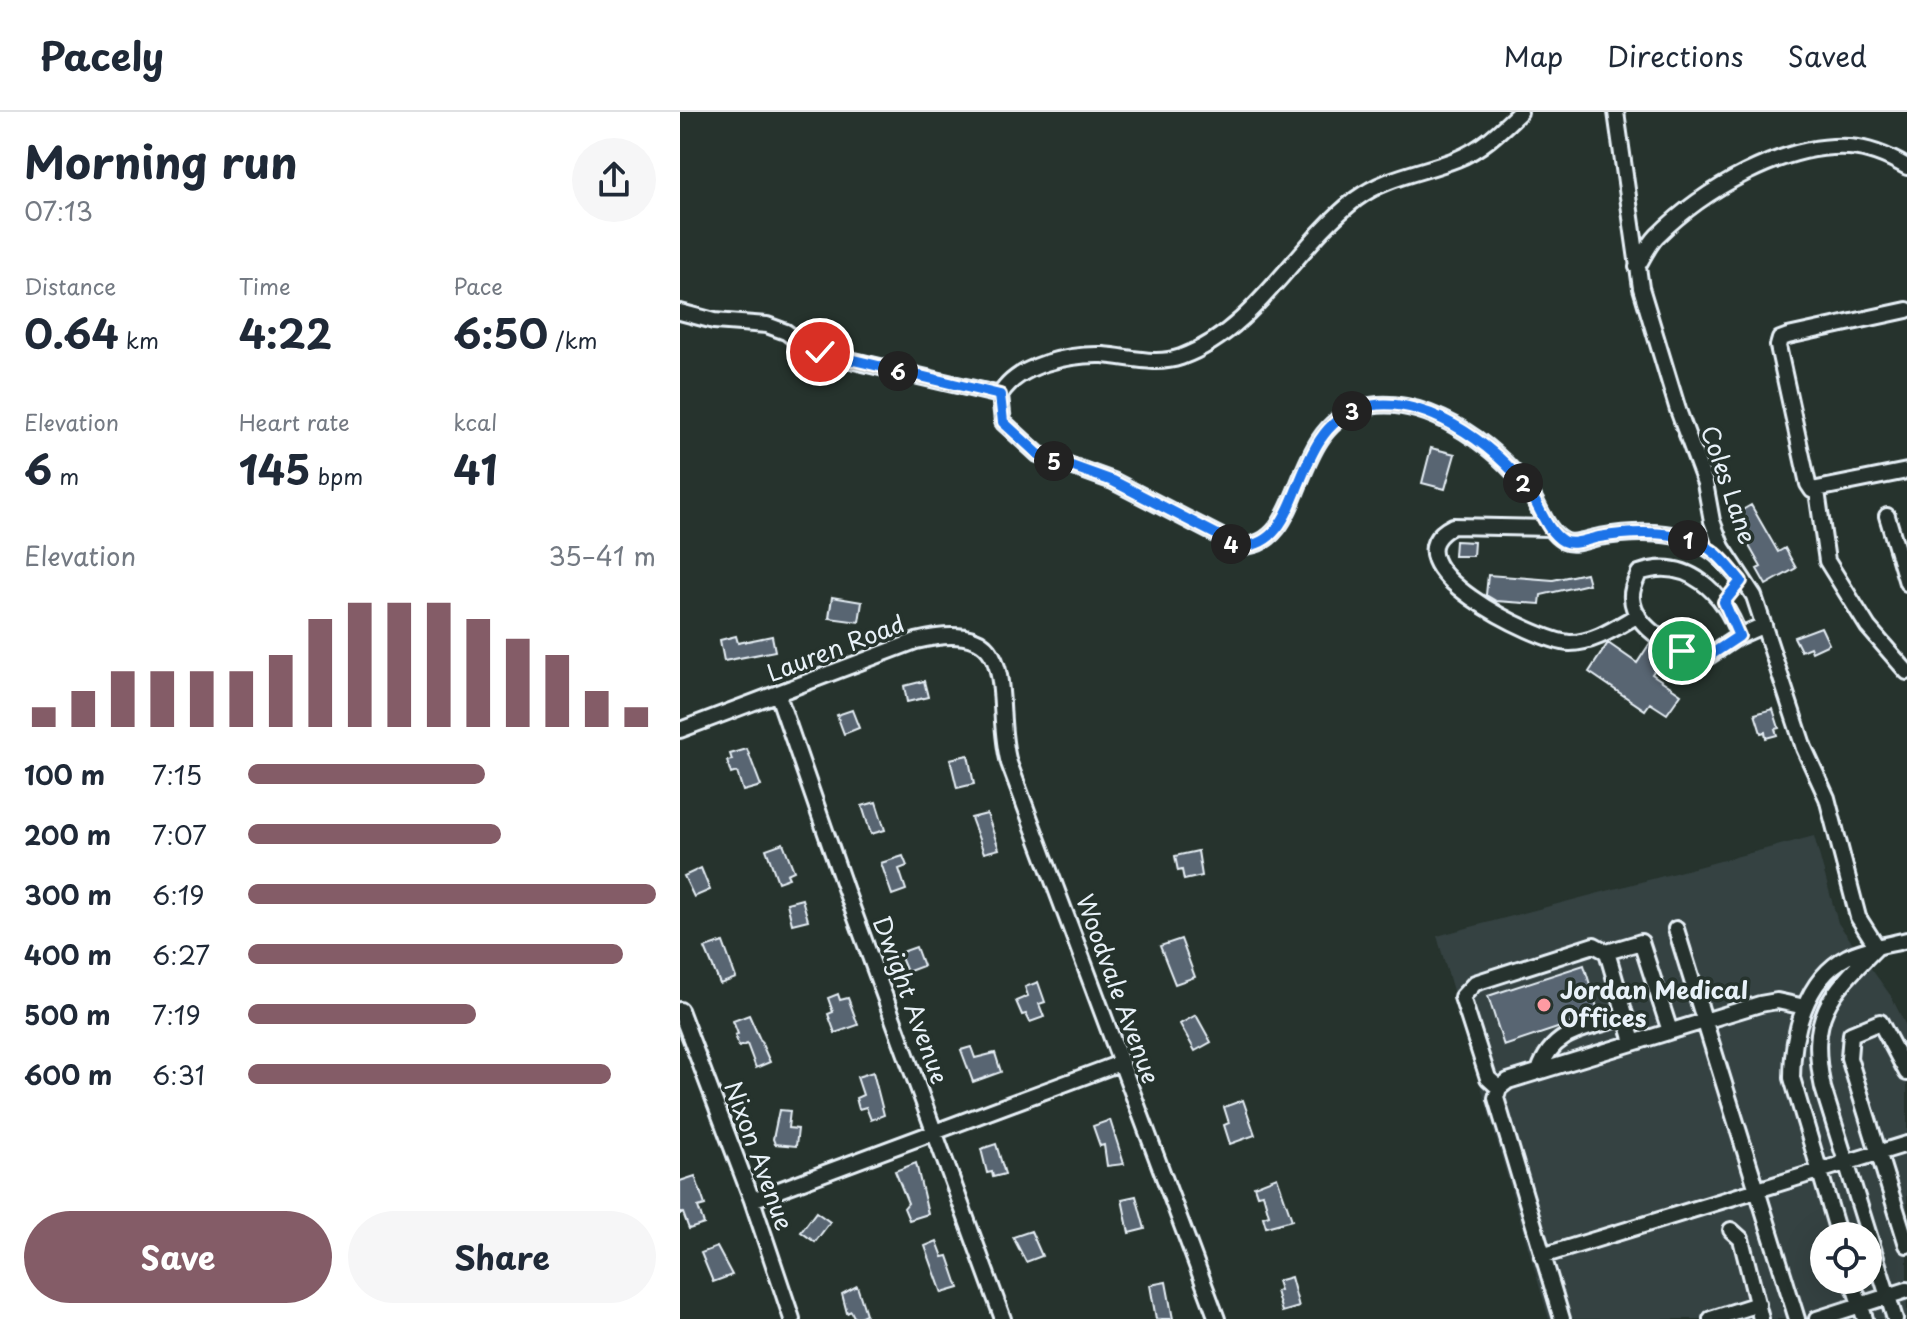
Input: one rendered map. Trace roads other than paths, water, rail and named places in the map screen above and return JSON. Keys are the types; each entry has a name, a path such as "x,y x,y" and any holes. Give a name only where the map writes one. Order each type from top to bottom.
{"street":[{"path":"1520,112 1468,154 1388,180 1358,198 1329,224 1243,315 1201,348 1161,362 1097,355 1068,358 1023,373 1009,383 1000,395 1003,422 1038,454 1113,481 1239,546 1258,546 1271,537 1292,502 1307,459 1325,430 1345,414 1379,405 1422,412 1477,439 1521,480 1550,528 1570,543 1631,534 1683,539 1710,550 1741,581 1724,602"},
{"name":"Coles Lane","path":"1616,112 1637,267 1656,341 1705,483 1712,521 1741,581 1754,596 1804,748 1827,798 1858,917 1877,947"},
{"path":"1637,267 1654,238 1715,190 1744,173 1803,152 1850,147 1871,151 1907,167"},
{"path":"1907,310 1780,339 1778,346 1808,484 1817,491 1827,561 1868,627 1907,672"},
{"path":"680,312 714,321 767,325 786,332 806,347 833,356 1000,395"},
{"path":"1817,491 1907,471"},
{"path":"1887,516 1907,583"},
{"path":"1550,528 1453,526 1443,531 1436,544 1438,567 1459,590 1476,601 1528,628 1567,643 1585,642 1638,615"},
{"path":"1739,636 1724,602 1709,586 1689,575 1657,567 1639,573 1631,600 1638,615 1648,628 1682,651 1695,656 1709,656 1739,636 1764,625"},
{"name":"Lauren Road","path":"680,730 901,646 944,635 977,643 990,653 999,669"},
{"name":"Woodvale Avenue","path":"999,669 1004,695 1007,755 1217,1319"},
{"name":"Dwight Avenue","path":"778,695 846,891 1003,1319"},
{"path":"1676,929 1797,1319"},
{"path":"1835,1222 1792,1078 1792,1051 1814,988 1845,958 1907,940"},
{"path":"1499,1088 1488,1078 1462,997 1475,983 1533,963 1594,945 1607,952 1641,942 1670,1031"},
{"path":"1877,947 1830,999 1818,1035 1816,1055 1823,1088 1895,1319"},
{"path":"1607,952 1633,1042"},
{"path":"1562,1319 1496,1098 1499,1088 1508,1081 1705,1020 1777,1001 1805,1007"},
{"name":"Nixon Avenue","path":"680,1010 752,1200 792,1319"},
{"path":"1539,1071 1544,1055 1559,1038 1626,1017"},
{"path":"1907,1073 1880,1022 1851,1034 1849,1058 1907,1245"},
{"path":"752,1200 1120,1063"},
{"path":"1542,1256 1907,1144"},
{"path":"1711,1319 1760,1312 1741,1239 1731,1230"},
{"path":"1817,1319 1862,1312 1887,1296 1907,1290"}],"place":[{"name":"Jordan Medical Offices","path":"1544,1005"}]}
